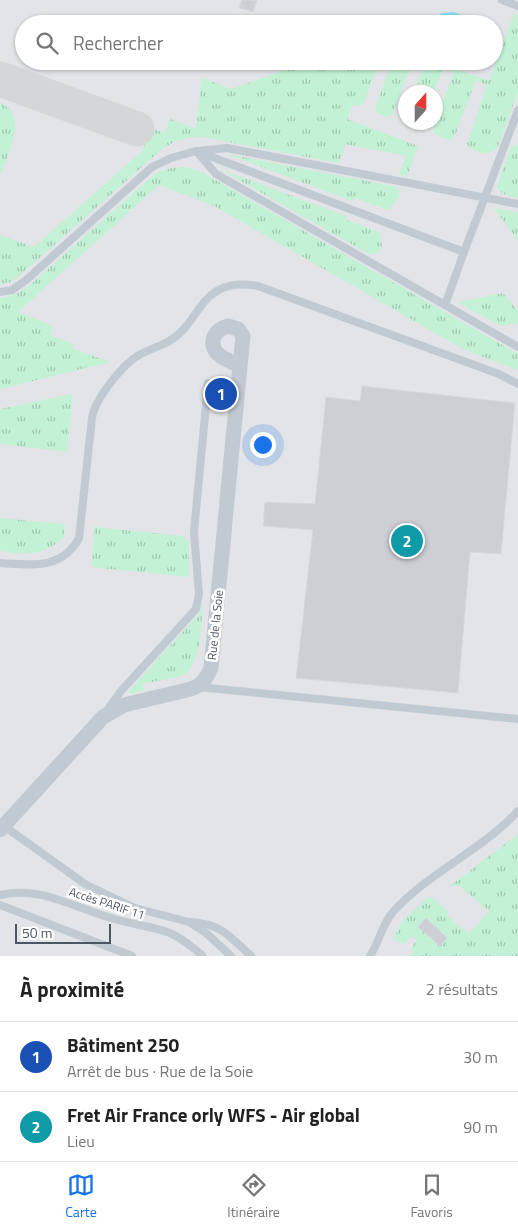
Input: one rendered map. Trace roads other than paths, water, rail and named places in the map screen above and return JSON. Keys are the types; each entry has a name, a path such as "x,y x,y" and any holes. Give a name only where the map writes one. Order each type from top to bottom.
{"street":[{"name":"Rue de la Soie","path":"198,687 206,679 211,668 240,366"},
{"path":"2,828 103,717 124,705 198,687"}],"lane":[{"path":"502,0 518,6"},
{"path":"444,306 518,110"},
{"path":"0,292 12,290 25,281 152,168 171,158 196,151 227,148 518,204"},
{"path":"196,151 464,252"},
{"path":"196,151 216,174 518,347"},
{"path":"0,563 45,564 61,558 74,547 79,538 92,418 97,401 123,369 139,355 168,343 183,331 204,302 218,290 237,284 258,286 499,374 518,384"},
{"path":"103,717 121,691 196,609 199,594 194,532 208,383"},
{"path":"198,687 518,719"},
{"path":"370,956 391,914 400,905 426,882 479,846 518,812"},
{"path":"2,828 85,884 134,908 188,922 211,924 223,929 251,956"},
{"name":"Accès PARIF 11","path":"0,895 30,892 42,894 110,918 170,933 183,940 202,955"},
{"path":"0,905 132,956"},
{"path":"141,926 150,912"},
{"path":"188,922 206,933 231,956"}],"water":[{"path":"454,12 462,15 439,15"}],"place":[{"name":"Bâtiment 250","path":"221,394"},
{"name":"Fret Air France orly WFS - Air global","path":"407,541"}]}
